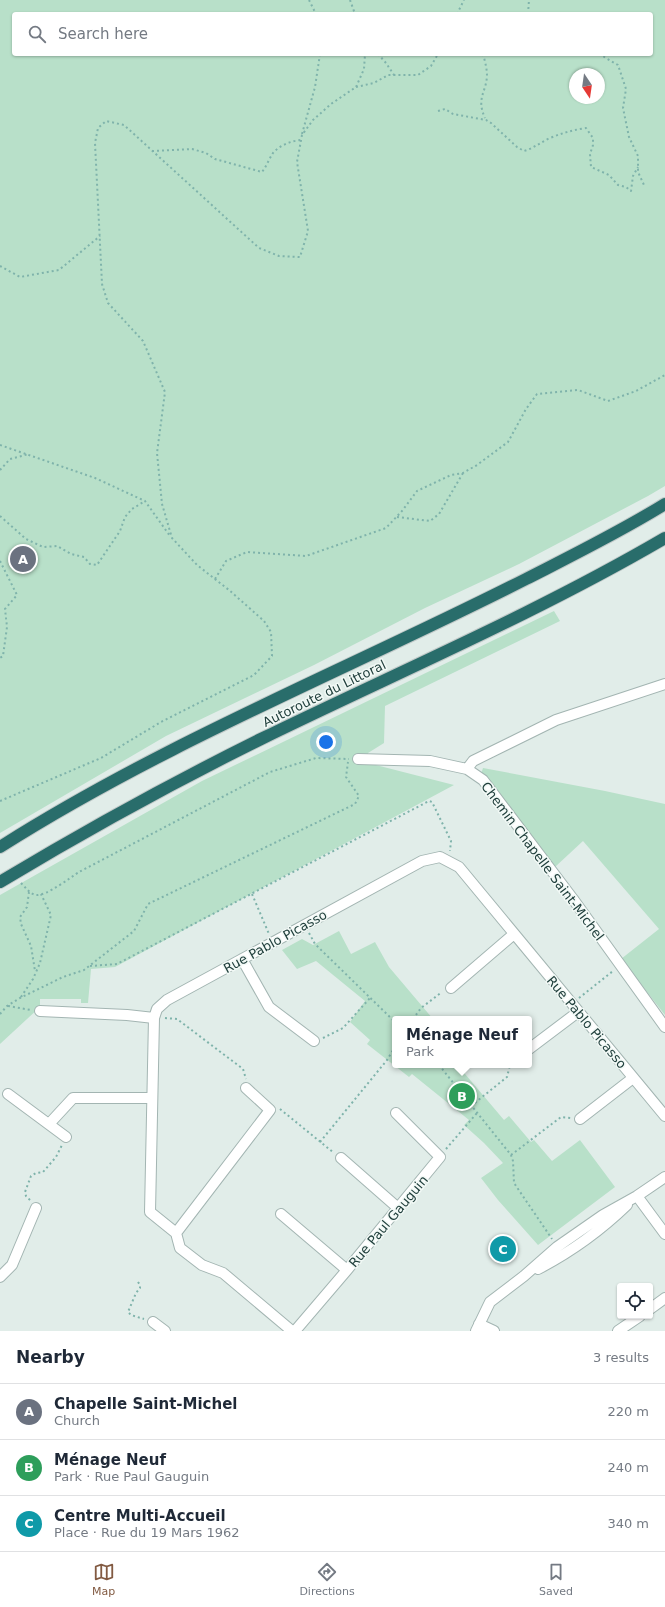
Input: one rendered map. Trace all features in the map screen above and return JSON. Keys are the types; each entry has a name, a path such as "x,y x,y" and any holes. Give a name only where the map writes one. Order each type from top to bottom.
{"highway":[{"name":"Autoroute du Littoral","path":"0,847 48,816 221,725 473,606 593,545 665,504"},
{"name":"Autoroute du Littoral","path":"0,882 68,841 163,789 261,739 494,628 610,570 665,538"}],"street":[{"path":"468,770 473,761 556,720 665,684"},
{"name":"Chemin Chapelle Saint-Michel","path":"354,759 430,761 468,770 483,780 573,899 665,1027"},
{"name":"Rue Pablo Picasso","path":"154,1018 158,1009 167,1000 422,861 440,857 459,867 665,1116"},
{"path":"451,988 514,934"},
{"path":"242,959 269,1007 314,1041"},
{"path":"532,1047 575,1008"},
{"path":"40,1011 127,1015 154,1018 150,1212 176,1233 180,1248 202,1265 223,1273 293,1331"},
{"path":"580,1119 633,1078"},
{"path":"176,1233 270,1110 246,1088"},
{"path":"8,1094 66,1137"},
{"path":"49,1124 73,1098 152,1098"},
{"path":"396,1113 440,1157"},
{"name":"Rue Paul Gauguin","path":"293,1331 347,1270 440,1157"},
{"path":"341,1158 398,1208"},
{"path":"494,1331 478,1328 490,1302 524,1276 557,1247 602,1215 637,1196 665,1177"},
{"path":"637,1196 665,1234"},
{"path":"524,1276 563,1256 589,1238 608,1224 637,1196"},
{"path":"0,1277 12,1265 36,1208"},
{"path":"281,1214 347,1270"},
{"path":"653,1307 665,1298"},
{"path":"618,1331 636,1319"},
{"path":"153,1322 165,1331"}],"path":[{"path":"309,0 315,12"},
{"path":"350,0 354,12"},
{"path":"457,12 464,0"},
{"path":"528,12 529,0"},
{"path":"172,538 162,504 157,453 165,392 143,341 108,303 102,284 96,143 98,128 106,121 124,125 259,248 279,256 300,257 308,231 297,162 302,135 315,87 320,56"},
{"path":"356,87 364,69 365,56"},
{"path":"380,56 394,75"},
{"path":"302,135 313,120 331,104 356,87 374,83 388,75 418,74 431,66 437,56"},
{"path":"483,56 487,76 482,94 481,109 486,120"},
{"path":"602,56 618,65 626,89 623,108 628,137 638,156 638,172 644,185"},
{"path":"438,111 445,109 453,114 486,120 517,147 524,151 533,148 549,138 563,135 571,130 586,128 593,138 593,145 590,154 591,167 609,175 618,185 626,187 631,191 633,176 638,167"},
{"path":"152,151 192,149 206,153 215,159 262,172 273,154 283,145 301,140"},
{"path":"0,266 20,277 59,270 100,236"},
{"path":"215,579 226,561 247,552 306,556 386,528 397,517 417,491 451,475 463,473 477,465 508,442 537,394 578,390 608,401 636,391 665,375"},
{"path":"0,445 95,478 145,501 172,538 197,565 264,621 270,632 272,656 254,675 161,722 101,758 0,801"},
{"path":"0,470 10,459 29,454"},
{"path":"397,517 430,522 439,514 463,473"},
{"path":"0,516 26,539 43,547 56,546 71,554 84,557 90,564 97,565 120,531 125,517 132,509 145,501"},
{"path":"0,561 17,595 5,610 7,627 3,656 0,658"},
{"path":"0,1014 7,1006 20,998 62,977 84,970 134,931 148,904 355,804 359,796 346,777 354,759 316,758 270,772 79,872 56,887 41,894 36,895 29,892 21,883"},
{"path":"89,966 117,964 429,801 432,802 450,841 450,862"},
{"path":"29,892 28,907 20,917 21,924 31,946 36,972"},
{"path":"251,893 273,942"},
{"path":"20,998 33,979 40,963 51,915 41,894"},
{"path":"305,925 315,944 392,1019"},
{"path":"575,1008 620,965"},
{"path":"415,1016 421,1008 438,994 451,988"},
{"path":"314,1041 343,1028 370,998"},
{"path":"7,1006 19,1008"},
{"path":"154,1018 178,1019 243,1069 246,1075 246,1088"},
{"path":"320,1142 392,1052"},
{"path":"441,1068 511,1155 513,1160 514,1183 557,1247"},
{"path":"471,1106 507,1077 509,1068"},
{"path":"270,1110 278,1107 341,1158"},
{"path":"440,1157 477,1113"},
{"path":"511,1155 561,1117 580,1119"},
{"path":"36,1208 26,1196 25,1192 31,1176 42,1172 56,1157 66,1137"},
{"path":"138,1282 140,1288 136,1293 128,1312 131,1315 153,1322"}],"green space":[{"path":"0,0 665,0 665,486 519,564 425,608 314,665 166,736 0,833"},
{"path":"554,611 560,621 385,706 384,743 368,753 368,763 454,785 115,967 91,969 88,1003 81,1003 81,999 40,999 40,1007 0,1044 0,895 202,781"},
{"path":"483,768 665,804 665,1015 621,959 659,929 583,841 555,867 481,774"},
{"path":"339,931 351,954 375,942 389,967 430,1016 392,1016 392,1064 367,1044 370,1040 350,1022 365,1001 316,961 297,969 282,950 302,939 313,945"},
{"path":"398,1068 460,1068 504,1120 509,1116 531,1142 534,1140 552,1161 580,1140 615,1187 538,1245 498,1200 481,1178 503,1163 464,1125 469,1120 412,1074 409,1077"}],"place":[{"name":"Chapelle Saint-Michel","path":"23,559"},
{"name":"Ménage Neuf","path":"462,1096"},
{"name":"Centre Multi-Accueil","path":"503,1249"}]}
